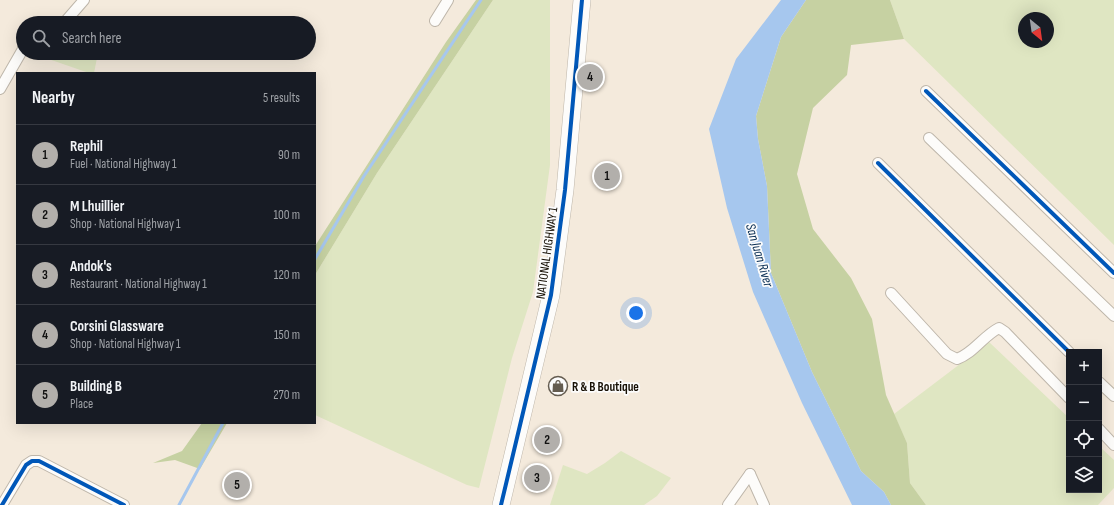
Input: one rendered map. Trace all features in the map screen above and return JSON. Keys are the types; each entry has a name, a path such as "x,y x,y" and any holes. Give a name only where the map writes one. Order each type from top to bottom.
{"highway":[{"name":"NATIONAL HIGHWAY 1","path":"502,505 551,295 565,190 582,0"}],"street":[{"path":"70,16 84,0"},
{"path":"435,21 448,0"},
{"path":"0,89 17,60"},
{"path":"926,92 1114,273"},
{"path":"929,138 1114,316"},
{"path":"878,163 1066,349"},
{"path":"891,294 947,354 957,359 965,356 991,333 999,328 1005,332 1066,395"},
{"path":"1102,385 1114,396"},
{"path":"1102,432 1114,445"},
{"path":"2,505 26,465 32,461 39,461 124,505"},
{"path":"728,505 750,474 764,505"}],"green space":[{"path":"476,0 493,0 377,173 316,273 316,244 446,42"},
{"path":"493,0 550,0 550,165 533,292 512,358 479,488 467,485 316,415 316,273 377,173"},
{"path":"806,0 890,0 904,39 851,45 847,75 813,108 797,174 813,229 851,278 872,319 886,395 907,443 910,483 926,505 891,505 884,492 861,471 812,372 771,273 767,186 758,139 756,116 781,37"},
{"path":"890,0 1114,0 1114,245 904,39"},
{"path":"51,60 97,60 94,72 86,72"},
{"path":"989,342 1066,415 1066,493 1102,493 1102,449 1114,460 1114,488 1098,505 926,505 910,483 907,443 894,414"},
{"path":"201,424 226,424 200,469 175,460 153,463 182,451"},
{"path":"621,451 671,478 657,496 644,505 550,505 563,465 587,474"}],"water":[{"name":"San Juan River","path":"781,0 806,0 781,37 756,116 758,139 767,186 771,273 812,372 861,471 884,492 891,505 852,505 802,403 753,292 727,208 709,129 736,59"}],"waterway":[{"path":"316,257 364,176 481,0"},
{"path":"179,505 222,424"}],"cycle path":[{"path":"501,505 551,295 565,190 582,0"},
{"path":"926,91 1114,273"},
{"path":"878,163 1066,349"},
{"path":"2,505 26,465 32,461 39,461 124,505"}],"place":[{"name":"Corsini Glassware","path":"590,77"},
{"name":"Rephil","path":"607,176"},
{"name":"R & B Boutique","path":"558,386"},
{"name":"M Lhuillier","path":"547,440"},
{"name":"Andok's","path":"537,478"},
{"name":"Building B","path":"237,485"}]}
